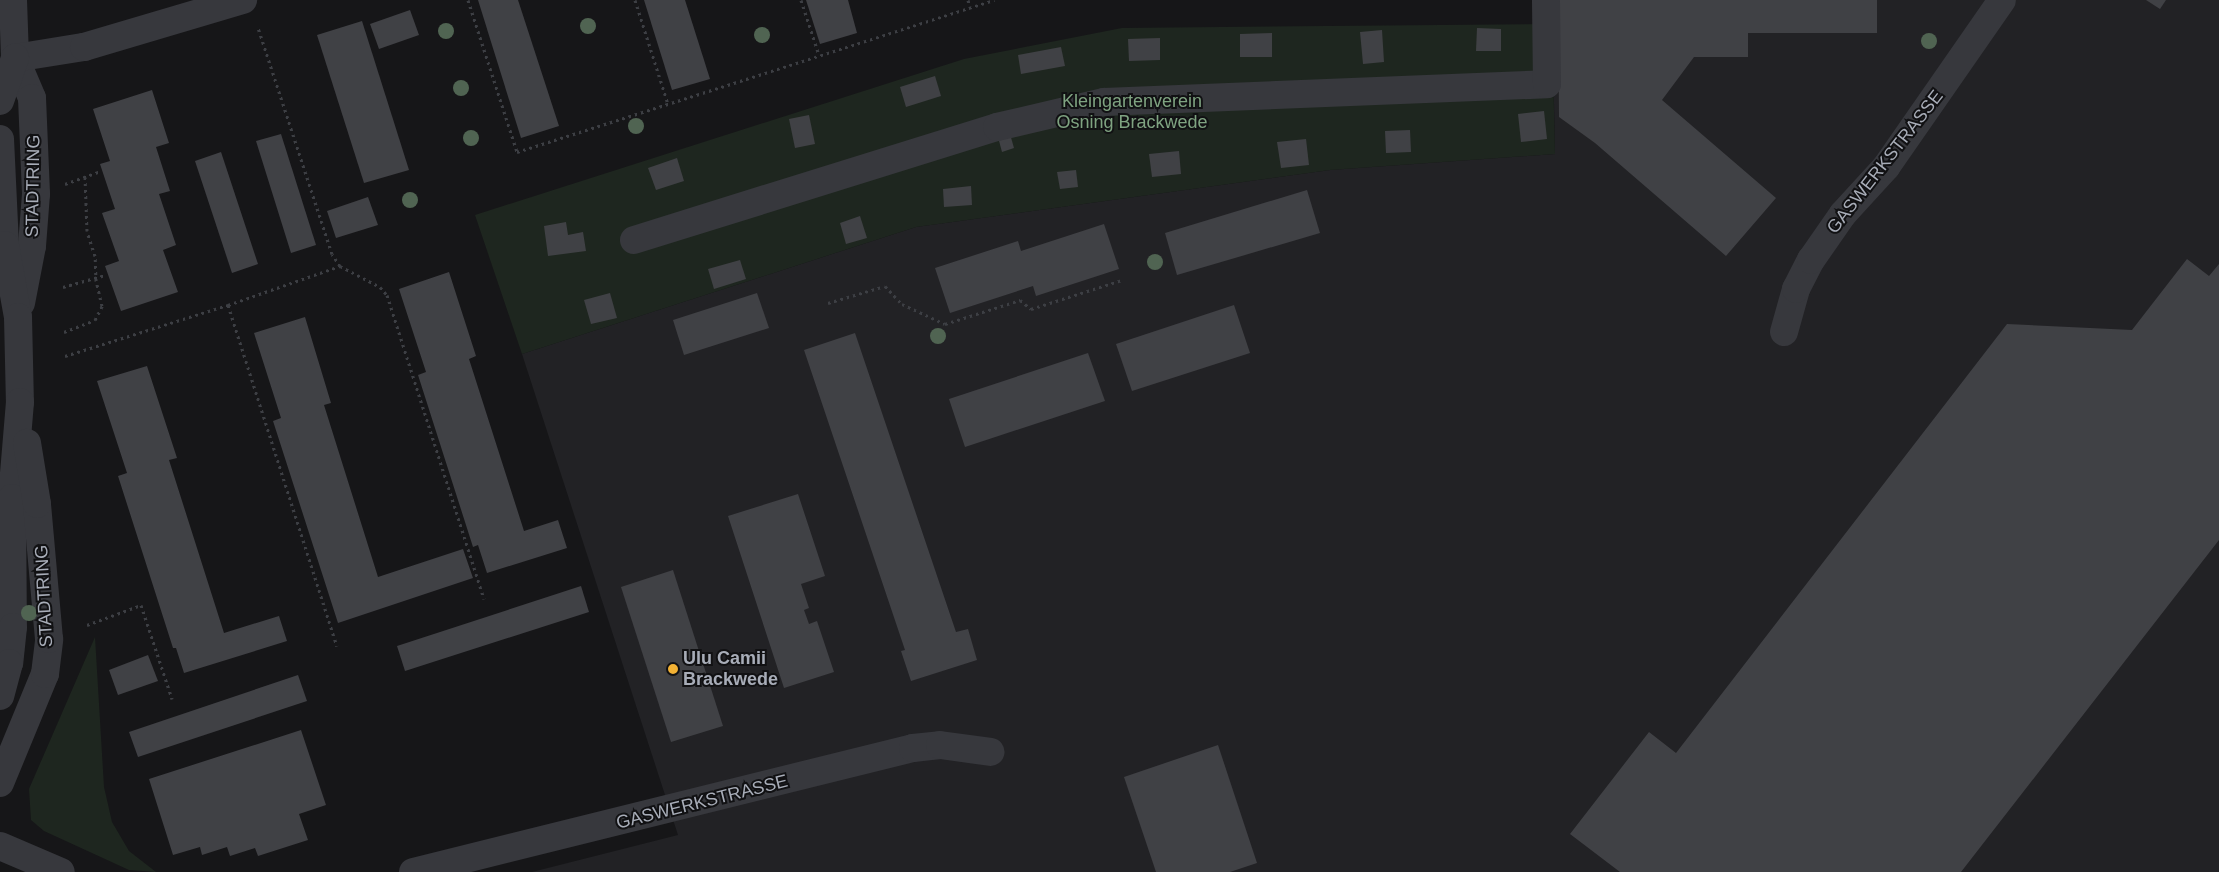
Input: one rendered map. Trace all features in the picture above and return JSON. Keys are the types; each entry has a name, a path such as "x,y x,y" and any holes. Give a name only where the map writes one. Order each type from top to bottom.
{"street":[{"name":"STADTRING","path":"13,0 15,58 32,98 36,211 18,317"},
{"path":"634,240 997,127 1104,102 1547,84 1546,0"},
{"name":"GASWERKSTRASSE","path":"1784,332 1796,289 1811,260 1843,214 1891,160 2002,0"},
{"path":"15,58 84,47 249,9"},
{"name":"STADTRING","path":"0,101 15,58"},
{"name":"STADTRING","path":"0,139 5,246 18,317 20,402 12,498 13,627 9,663 0,696"},
{"name":"STADTRING","path":"0,783 45,674 49,639 37,504 20,402"},
{"name":"GASWERKSTRASSE","path":"413,872 913,748 940,745 991,752"},
{"path":"0,846 61,872"}],"path":[{"path":"468,0 517,152 994,0"},
{"path":"635,0 668,104"},
{"path":"801,0 819,55"},
{"path":"968,0 970,7"},
{"path":"249,9 332,254 340,266 380,287 387,295 484,599"},
{"path":"74,181 100,171"},
{"path":"64,332 84,327 100,314 101,297 96,277 96,256 86,225 85,177"},
{"path":"65,356 228,305 340,266"},
{"path":"63,287 105,275"},
{"path":"828,303 885,286 902,304 945,324 1020,300 1031,309 1122,280"},
{"path":"228,305 338,646"},
{"path":"87,625 141,605 172,699"}],"shaded area":[{"path":"1552,0 2219,0 2219,872 532,872 678,835 522,354 916,227 1330,170 1555,154"}],"green space":[{"name":"Kleingartenverein Osning Brackwede","path":"1552,24 1555,154 1330,170 916,227 522,354 475,215 964,59 1122,28"},
{"path":"95,637 104,787 112,822 129,851 156,872 129,870 44,831 31,820 29,789"}],"building":[{"path":"478,0 518,0 559,126 521,138"},
{"path":"644,0 685,0 710,79 672,90"},
{"path":"806,0 848,0 857,33 820,44"},
{"path":"1558,0 1877,0 1877,33 1748,33 1748,57 1694,57 1662,100 1776,198 1726,256 1595,143 1559,117"},
{"path":"2146,0 2166,0 2160,9"},
{"path":"410,10 419,35 379,49 370,24"},
{"path":"362,21 409,170 364,183 317,35"},
{"path":"1477,28 1501,29 1501,51 1476,51"},
{"path":"1382,30 1384,62 1363,64 1360,32"},
{"path":"1272,33 1272,57 1240,57 1240,34"},
{"path":"1160,38 1160,60 1129,61 1128,39"},
{"path":"1061,47 1065,66 1021,74 1018,55"},
{"path":"935,76 941,96 906,107 900,87"},
{"path":"152,90 169,143 156,147 170,191 159,194 176,245 163,250 178,292 121,311 105,266 119,261 102,213 115,209 100,164 110,161 93,109"},
{"path":"1544,111 1547,139 1521,142 1518,114"},
{"path":"809,115 815,144 795,148 789,119"},
{"path":"1410,130 1411,152 1386,153 1385,131"},
{"path":"281,134 316,245 291,253 256,141"},
{"path":"1010,134 1014,148 1002,152 998,137"},
{"path":"1306,139 1309,165 1281,168 1277,142"},
{"path":"1179,151 1181,174 1152,177 1149,154"},
{"path":"221,152 258,264 232,273 195,161"},
{"path":"677,158 684,181 656,190 648,168"},
{"path":"1076,170 1078,187 1060,189 1057,172"},
{"path":"971,186 972,205 944,207 943,189"},
{"path":"1307,190 1320,233 1177,275 1165,233"},
{"path":"368,197 378,225 336,238 327,211"},
{"path":"860,216 867,238 846,244 840,223"},
{"path":"566,222 568,235 583,232 586,251 548,256 544,226"},
{"path":"1104,224 1119,269 1036,296 1033,286 950,313 935,268 1018,241 1021,251"},
{"path":"2187,259 2209,276 2219,264 2219,540 1961,872 1620,872 1570,834 1649,732 1676,753 2007,324 2132,330"},
{"path":"740,260 746,279 714,289 708,269"},
{"path":"449,272 476,356 469,359 524,531 558,520 567,548 487,573 478,545 473,547 418,375 426,372 399,289"},
{"path":"610,293 617,318 591,324 584,300"},
{"path":"757,293 769,328 684,355 673,320"},
{"path":"1234,305 1250,353 1132,391 1116,344"},
{"path":"305,317 331,403 324,405 378,577 463,549 473,578 338,623 273,421 281,418 254,333"},
{"path":"855,333 956,632 968,629 977,660 911,681 901,651 905,650 804,350"},
{"path":"1088,353 1105,401 965,447 949,399"},
{"path":"147,366 177,458 169,460 224,633 279,616 287,641 184,673 176,648 173,648 118,476 127,473 97,381"},
{"path":"798,494 825,576 801,584 809,608 804,610 809,624 817,621 834,672 784,688 728,516"},
{"path":"673,570 723,726 671,742 621,587"},
{"path":"581,586 589,612 405,671 397,646"},
{"path":"148,655 158,681 118,695 109,670"},
{"path":"298,675 307,701 138,757 129,732"},
{"path":"301,730 326,805 299,814 308,840 258,856 255,848 230,856 227,847 202,855 200,847 173,855 149,779"},
{"path":"1218,745 1257,863 1230,872 1156,872 1124,777"}],"place":[{"name":"Ulu Camii Brackwede","path":"673,669"}]}
